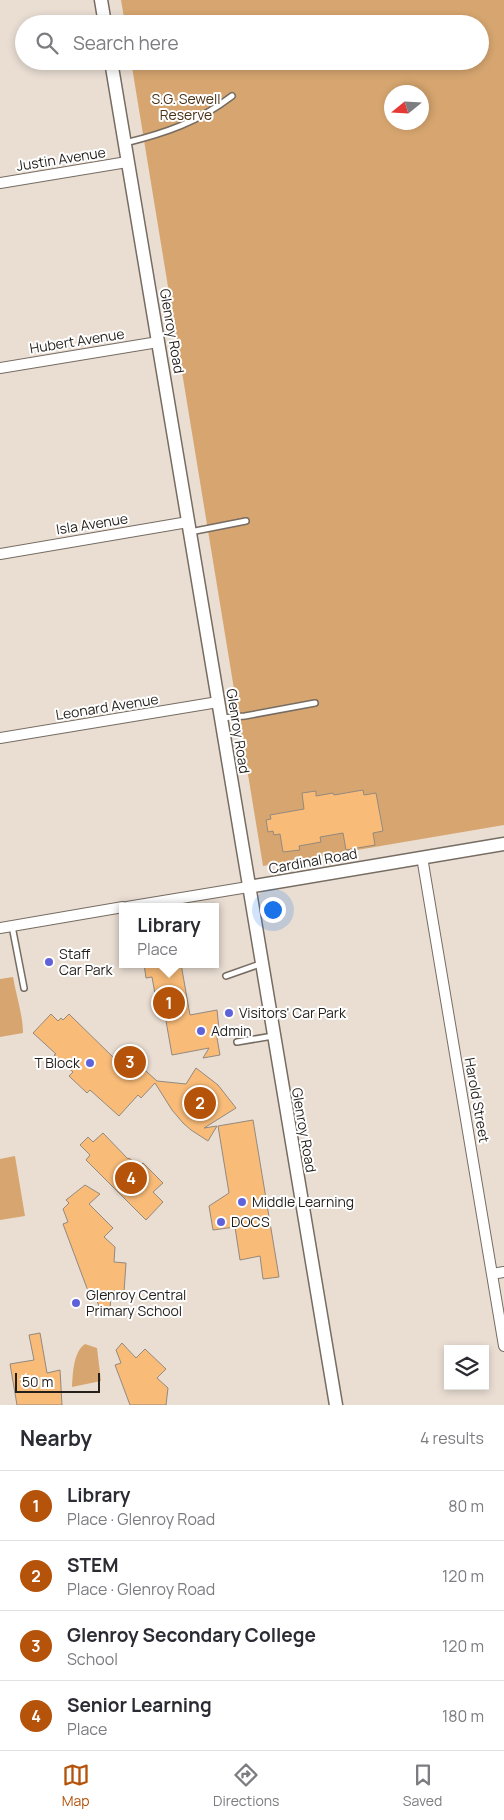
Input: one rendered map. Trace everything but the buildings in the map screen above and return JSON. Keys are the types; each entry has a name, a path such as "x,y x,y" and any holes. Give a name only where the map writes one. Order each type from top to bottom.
{"street":[{"path":"101,0 104,15"},
{"name":"Glenroy Road","path":"112,70 336,1405"},
{"name":"Justin Avenue","path":"0,183 127,162"},
{"name":"Hubert Avenue","path":"0,368 158,342"},
{"name":"Isla Avenue","path":"0,554 189,527"},
{"name":"Leonard Avenue","path":"0,738 218,702"},
{"name":"Cardinal Road","path":"151,903 504,844"},
{"name":"Harold Street","path":"422,858 504,1346"},
{"path":"0,928 119,909"},
{"path":"492,1274 504,1272"}],"lane":[{"path":"124,143 177,128 209,112 232,96"},
{"path":"189,527 246,522"},
{"path":"221,718 238,717 315,703"},
{"path":"12,926 24,988"},
{"path":"226,976 261,964"},
{"path":"237,1042 273,1036"}],"green space":[{"name":"S.G. Sewell Reserve","path":"121,0 504,0 504,825 263,866 132,70 489,70 489,15 124,15"},
{"path":"13,977 21,1012 23,1033 0,1037 0,979"},
{"path":"15,1156 25,1216 0,1220 0,1159"},
{"path":"85,1344 97,1348 101,1381 72,1387 76,1358 78,1352"}],"place":[{"name":"Staff Car Park","path":"49,962"},
{"name":"Library","path":"169,1003"},
{"name":"Visitors' Car Park","path":"229,1013"},
{"name":"Admin","path":"201,1031"},
{"name":"Glenroy Secondary College","path":"130,1062"},
{"name":"T Block","path":"90,1063"},
{"name":"STEM","path":"200,1103"},
{"name":"Senior Learning","path":"131,1178"},
{"name":"Middle Learning","path":"242,1202"},
{"name":"DOCS","path":"221,1222"},
{"name":"Glenroy Central Primary School","path":"76,1303"}]}
